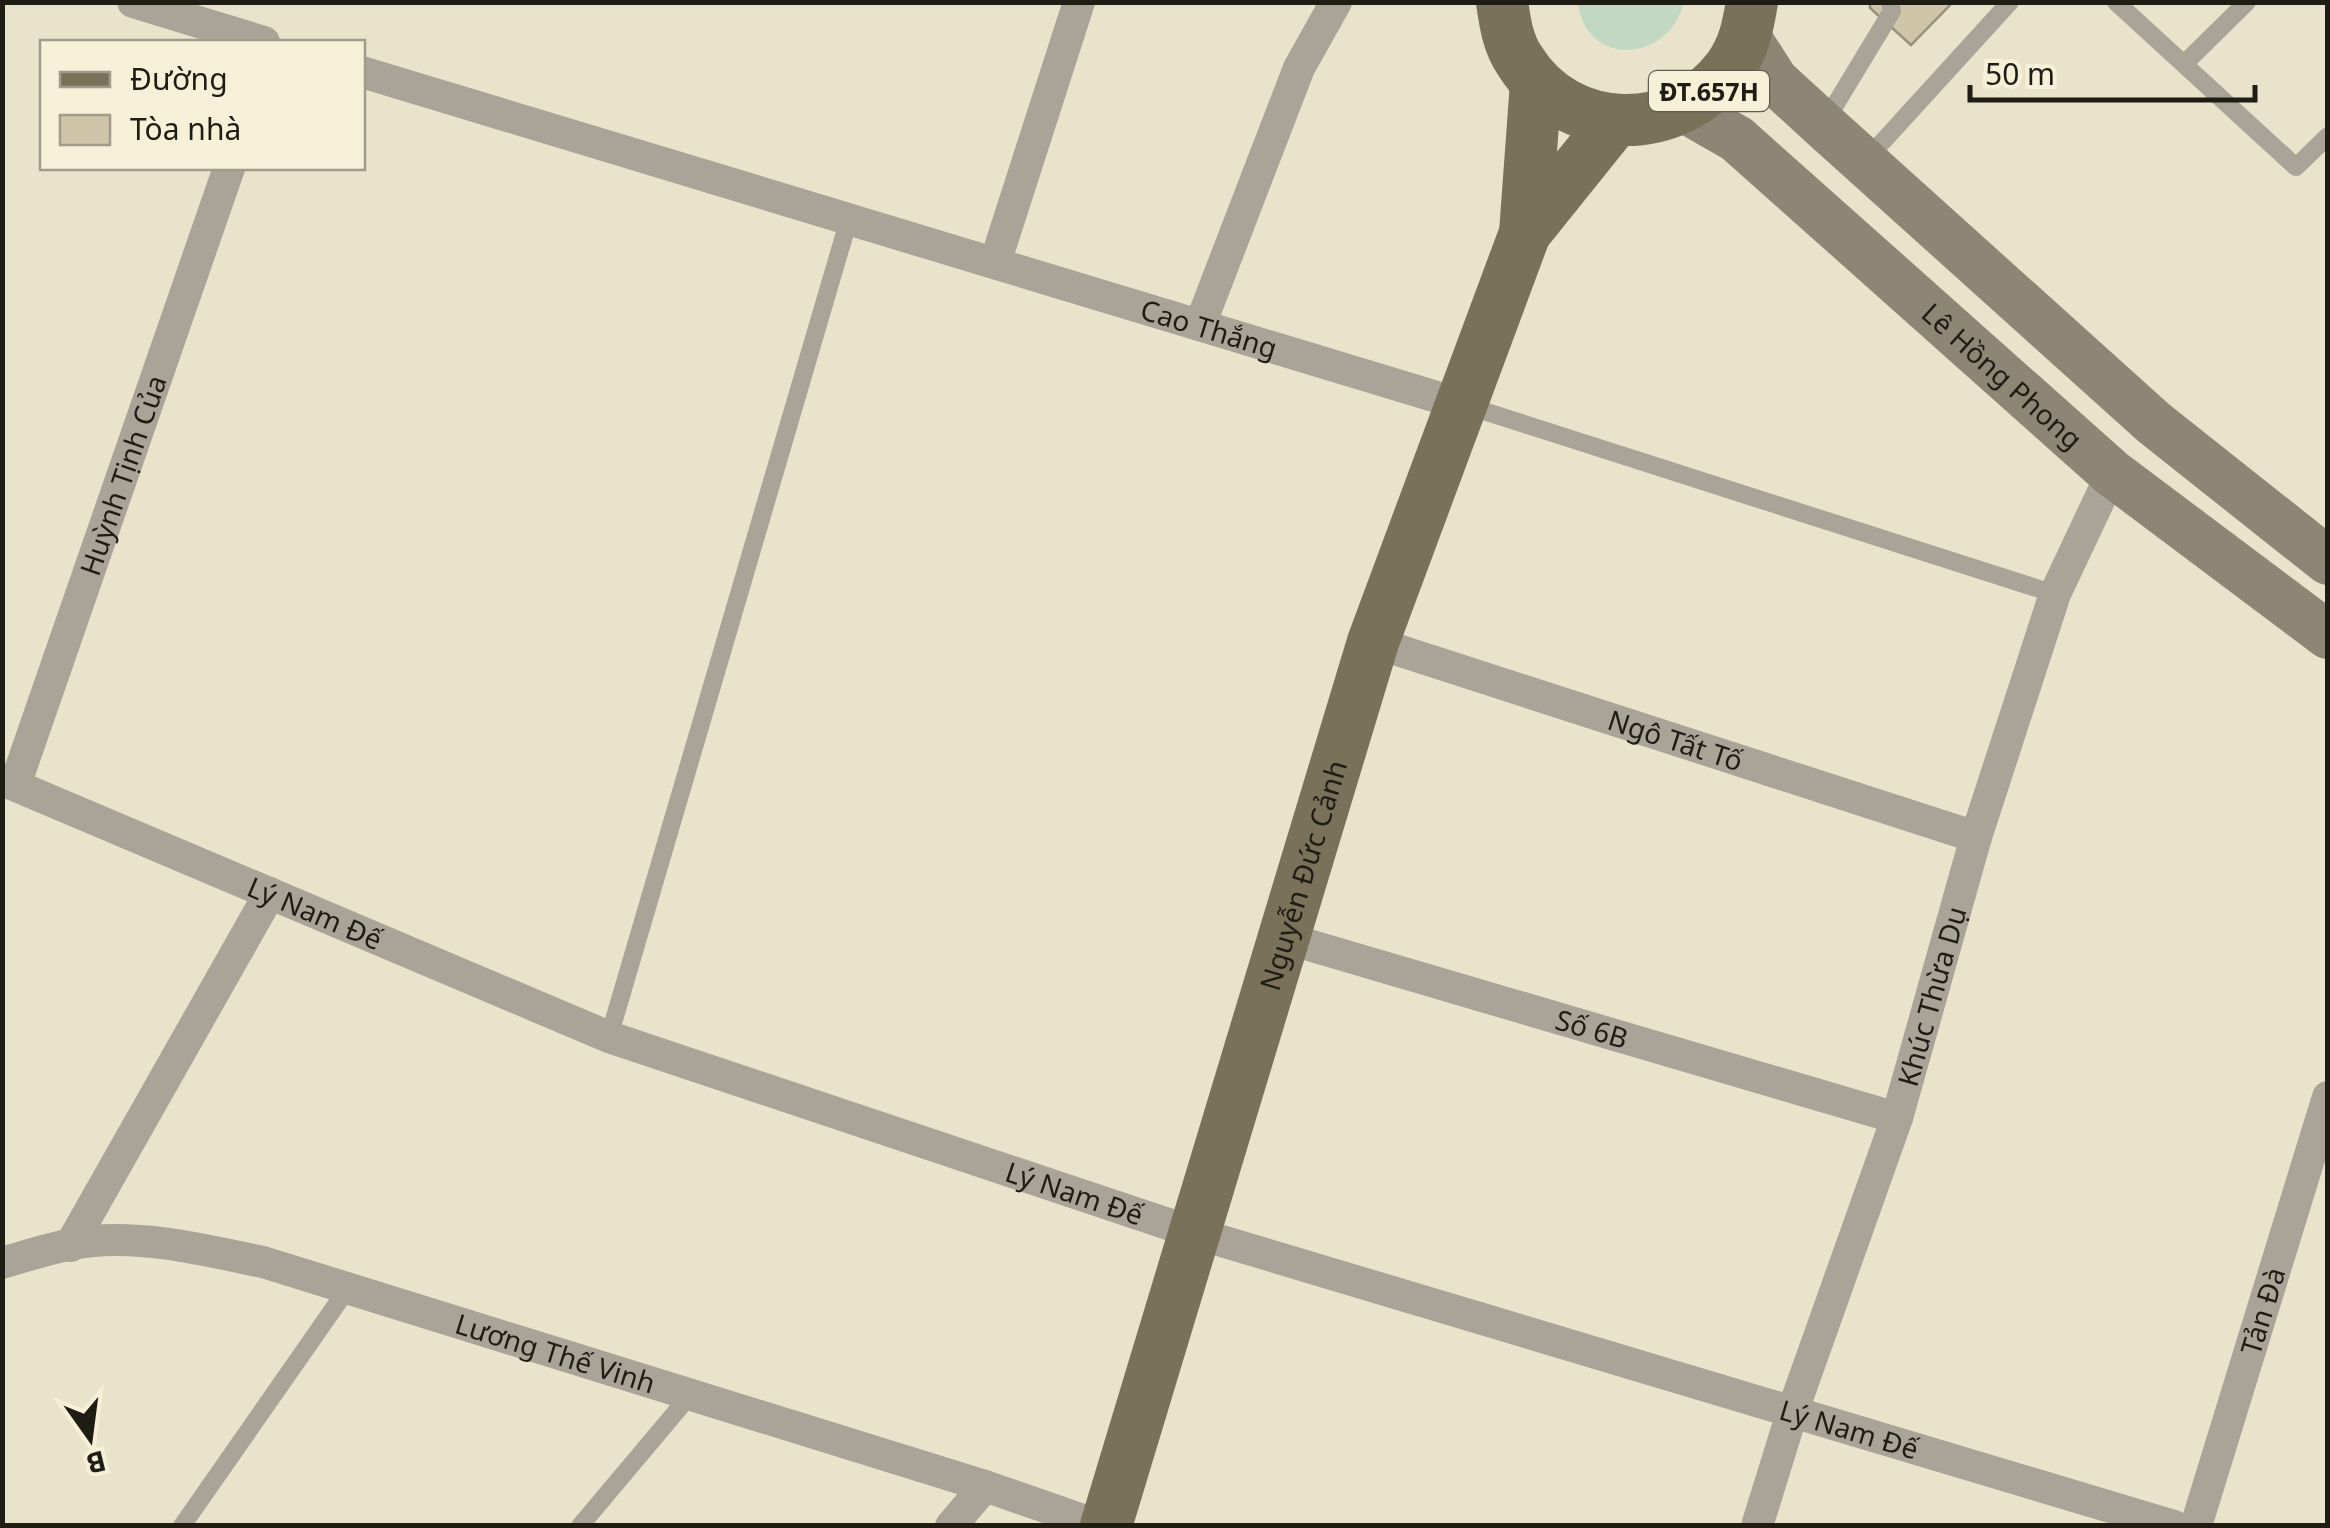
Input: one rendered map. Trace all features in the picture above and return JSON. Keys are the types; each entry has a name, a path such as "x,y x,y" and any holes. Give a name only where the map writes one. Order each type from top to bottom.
{"main road":[{"name":"ĐT.657H","path":"1502,2 1506,32 1518,59 1536,83 1559,102 1586,115 1615,121 1650,120 1683,108 1710,90 1732,65 1749,19"},
{"name":"ĐT.657H","path":"1749,19 1774,81 2154,423 2328,562"},
{"name":"Nguyễn Đức Cảnh","path":"1103,1526 1373,642 1525,232 1536,83"},
{"name":"Lê Hồng Phong","path":"1683,108 1737,139 2112,474 2328,635"},
{"name":"Nguyễn Đức Cảnh","path":"1525,232 1615,121"},
{"path":"2112,474 2154,423"}],"street":[{"path":"132,2 257,40"},
{"path":"995,263 1079,2"},
{"path":"1200,325 1299,68 1336,2"},
{"name":"Cao Thắng","path":"365,73 1460,404"},
{"name":"Huỳnh Tịnh Của","path":"9,782 228,170"},
{"name":"Khúc Thừa Dụ","path":"1757,1526 1792,1413 1897,1118 1976,836 2055,594 2112,474"},
{"name":"Ngô Tất Tố","path":"1373,642 1976,836"},
{"name":"Lý Nam Đế","path":"9,782 609,1038 1195,1233 2174,1526"},
{"path":"70,1246 270,893"},
{"name":"Số 6B","path":"1285,938 1897,1118"},
{"name":"Tản Đà","path":"2196,1526 2328,1097"},
{"name":"Lương Thế Vinh","path":"2,1263 93,1241 136,1241 193,1248 263,1262 1103,1526"},
{"path":"951,1526 985,1486"}],"lane":[{"path":"1823,125 1892,11 1890,2"},
{"path":"1864,162 2010,2"},
{"path":"2116,2 2296,168 2328,136"},
{"path":"2184,64 2248,2"},
{"path":"609,1038 849,219"},
{"name":"Cao Thắng","path":"1460,404 2055,594"},
{"path":"182,1526 348,1288"},
{"path":"580,1526 691,1394"}],"green space":[{"path":"1684,2 1675,23 1662,37 1646,47 1628,50 1596,39 1584,24 1578,3"}],"building":[{"path":"1870,2 1953,2 1911,45 1870,8"}]}
